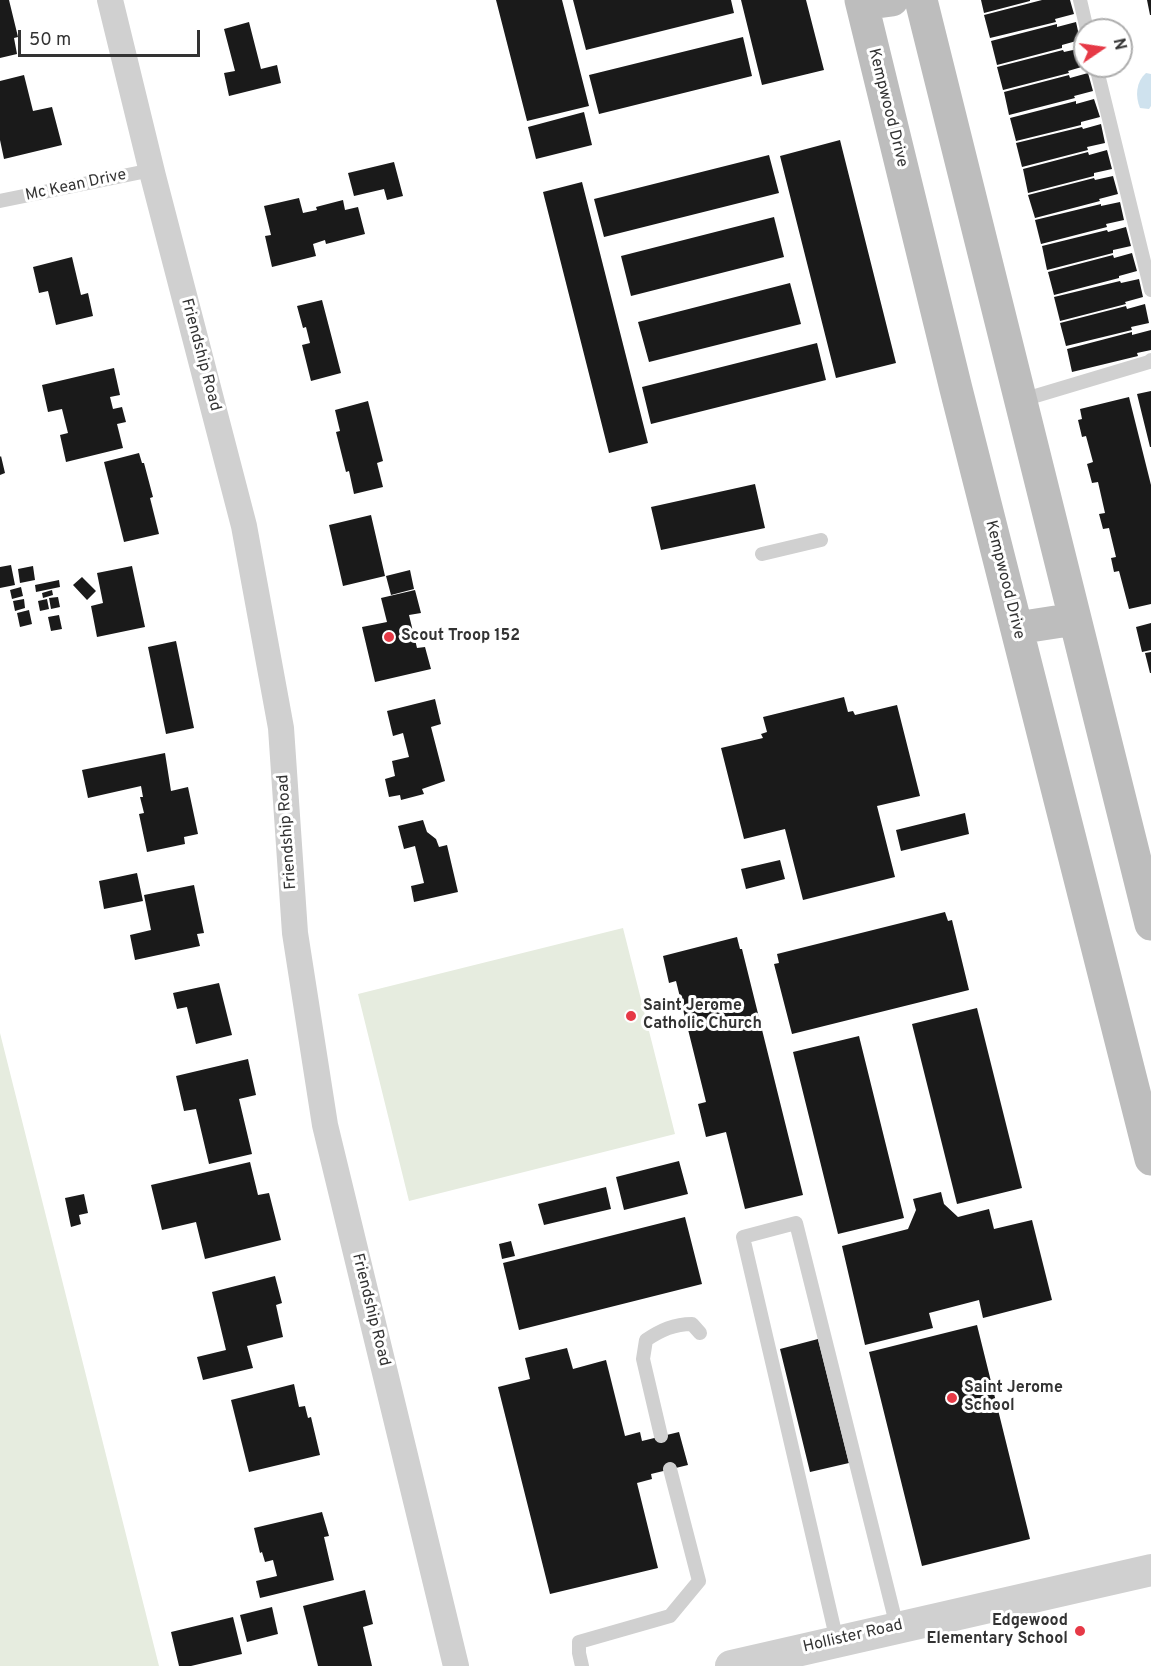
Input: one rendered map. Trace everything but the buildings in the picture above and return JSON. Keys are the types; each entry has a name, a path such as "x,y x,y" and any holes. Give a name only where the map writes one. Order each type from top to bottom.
{"main road":[{"path":"921,0 1151,924"},
{"name":"Kempwood Drive","path":"872,1 1017,628 1149,1142"},
{"path":"1017,628 1076,619"}],"street":[{"name":"Friendship Road","path":"110,0 244,526 281,728 295,933 325,1125 456,1666"},
{"name":"Hollister Road","path":"730,1666 1151,1570"}],"lane":[{"path":"1080,0 1084,18"},
{"path":"1099,78 1151,290"},
{"name":"Mc Kean Drive","path":"0,201 152,170"},
{"path":"1022,400 1151,360"},
{"path":"762,554 820,540"},
{"path":"837,1641 743,1237 796,1223 897,1627"},
{"path":"661,1436 643,1359 646,1340 660,1330 682,1324 692,1324 700,1333"},
{"path":"582,1666 579,1642 670,1616 699,1581 670,1470"}],"shaded area":[{"path":"623,928 675,1134 409,1201 358,994"},
{"path":"0,1033 159,1666 0,1666"}],"water":[{"path":"1146,73 1151,74 1151,106 1149,109 1140,108 1137,99 1138,85"}],"place":[{"name":"Scout Troop 152","path":"389,637"},
{"name":"Saint Jerome Catholic Church","path":"631,1016"},
{"name":"Saint Jerome School","path":"952,1398"},
{"name":"Edgewood Elementary School","path":"1080,1631"}]}
